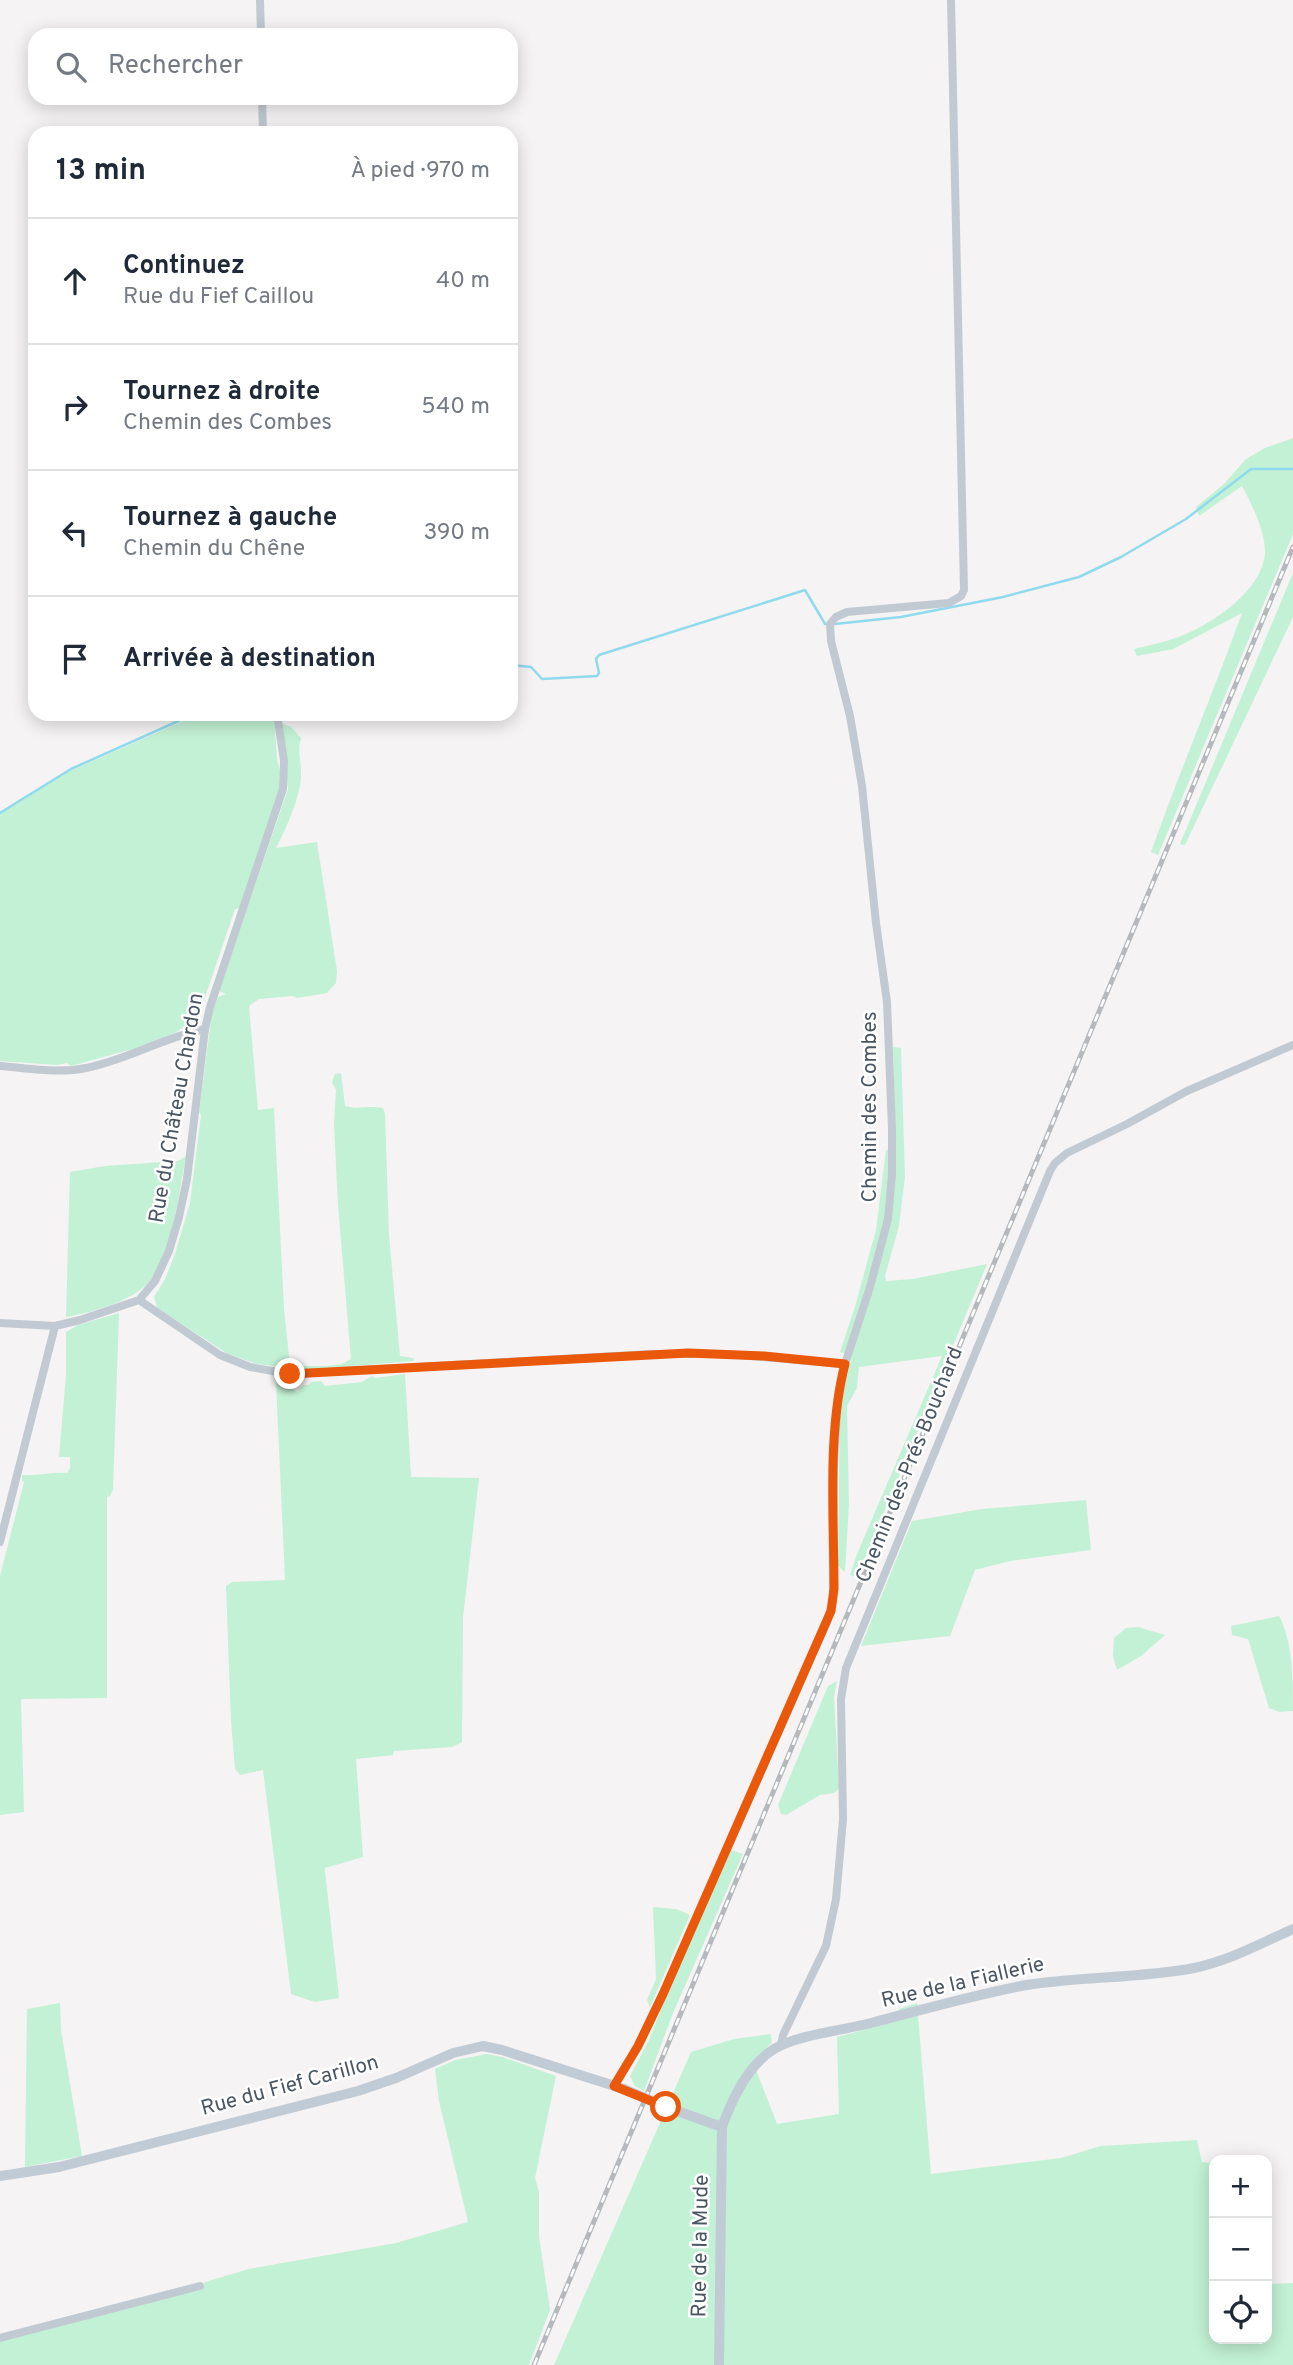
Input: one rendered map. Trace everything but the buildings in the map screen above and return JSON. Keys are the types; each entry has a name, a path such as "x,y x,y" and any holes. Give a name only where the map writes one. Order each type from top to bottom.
{"street":[{"path":"260,0 261,28"},
{"name":"Chemin des Combes","path":"619,2088 831,1611 834,1589 835,1428 838,1396 888,1219 892,1129 887,1002 862,786 831,624 839,615 854,611 949,603 961,596 964,590 951,0"},
{"path":"262,105 263,126"},
{"name":"Rue du Château Chardon","path":"139,1300 160,1272 179,1217 187,1179 205,1029 214,993 283,789 284,761 278,721"},
{"path":"0,1066 58,1071 84,1069 122,1059 205,1029"},
{"name":"Chemin des Prés Bouchard","path":"781,2045 783,2035 826,1946 835,1909 843,1818 841,1699 846,1668 1050,1171 1067,1153 1187,1091 1293,1045"},
{"path":"0,1323 55,1326 139,1300 220,1355 250,1367 290,1374 688,1353 764,1356 845,1364"},
{"path":"0,1542 55,1326"},
{"name":"Rue de la Fiallerie","path":"722,2127 738,2091 756,2064 781,2045 1020,1986 1196,1967 1232,1956 1293,1929"},
{"name":"Rue du Fief Carillon","path":"0,2176 59,2167 358,2091 396,2078 441,2057 474,2047 502,2050 619,2088 722,2127"},
{"name":"Rue de la Mude","path":"719,2365 722,2127"},
{"path":"0,2338 200,2286"}],"green space":[{"path":"1293,438 1293,534 1158,855 1151,852 1242,613 1173,649 1137,656 1134,649 1175,638 1207,623 1235,603 1256,579 1265,552 1263,535 1242,486 1199,516 1196,507 1224,484 1246,459 1265,448"},
{"path":"1293,573 1293,617 1185,845 1180,844"},
{"path":"183,721 274,721 280,771 279,794 240,908 235,909 199,1015 175,1033 136,1048 71,1066 67,1063 57,1065 0,1061 0,814 68,772"},
{"path":"281,723 291,727 301,738 301,781 289,821 276,848 317,842 337,971 336,983 327,993 297,998 293,996 259,999 249,1006 258,1110 274,1108 284,1309 290,1366 326,1366 342,1364 351,1359 338,1205 334,1125 336,1090 332,1082 335,1074 341,1073 345,1106 383,1108 385,1114 389,1235 400,1356 414,1358 413,1361 306,1370 257,1364 228,1354 157,1308 154,1297 175,1254 190,1203 213,1005 215,998 226,994 219,991 288,789"},
{"path":"893,1047 901,1048 905,1177 899,1226 885,1276 886,1281 913,1279 987,1264 857,1577 850,1575 857,1554 942,1356 859,1367 857,1388 847,1406 849,1504 845,1572 838,1566 840,1404 852,1356 840,1352 876,1230 886,1150 896,1149"},
{"path":"186,1156 173,1224 155,1273 146,1285 130,1297 97,1310 66,1317 70,1172 105,1166 178,1161"},
{"path":"119,1313 113,1490 107,1497 107,1698 21,1699 24,1812 0,1815 0,1576 24,1482 22,1475 67,1473 70,1468 70,1457 59,1457 66,1375 66,1332 78,1325"},
{"path":"405,1374 411,1477 479,1478 463,1618 462,1742 452,1747 394,1751 393,1755 356,1759 363,1857 325,1868 339,1998 315,2002 291,1994 263,1770 240,1775 235,1769 226,1586 232,1582 285,1580 276,1382 285,1382 297,1392 303,1385 309,1385 311,1382 321,1381 325,1386 362,1382 372,1376 375,1378"},
{"path":"1086,1500 1091,1550 1010,1561 975,1570 950,1636 861,1646 912,1521 982,1509"},
{"path":"1279,1616 1290,1649 1293,1711 1279,1712 1269,1708 1248,1639 1232,1635 1231,1626"},
{"path":"1138,1627 1165,1635 1141,1656 1117,1670 1113,1656 1114,1638 1126,1628"},
{"path":"837,1681 834,1696 839,1789 834,1793 820,1795 786,1815 781,1814 778,1805 828,1686"},
{"path":"731,1850 743,1854 673,2013 644,2091 635,2086 630,2076 650,2038 672,1980"},
{"path":"653,1907 676,1909 690,1915 650,2007 647,2000 656,1979"},
{"path":"60,2003 61,2030 82,2156 25,2167 27,2009"},
{"path":"917,2003 931,2174 1061,2158 1101,2146 1197,2140 1202,2162 1209,2163 1209,2344 1272,2344 1272,2284 1293,2283 1293,2365 554,2365 691,2052 734,2039 771,2034 772,2042 753,2062 777,2124 839,2114 837,2037 901,2020 899,2009"},
{"path":"487,2054 556,2076 535,2178 539,2192 539,2236 550,2310 529,2365 0,2365 0,2341 201,2288 205,2282 249,2269 396,2243 468,2222 439,2101 435,2069 455,2060"}],"waterway":[{"path":"835,624 901,617 1003,597 1079,577 1121,557 1186,519 1251,469 1293,469"},
{"path":"518,666 531,667 542,679 597,676 599,673 596,659 599,655 805,590 825,624"},
{"path":"0,813 71,769 178,721"}],"railway":[{"path":"534,2365 1293,547"}],"route":[{"path":"290,1374 688,1353 764,1356 845,1364 835,1428 834,1589 831,1611 663,1994 638,2046 614,2086 666,2107"}]}
